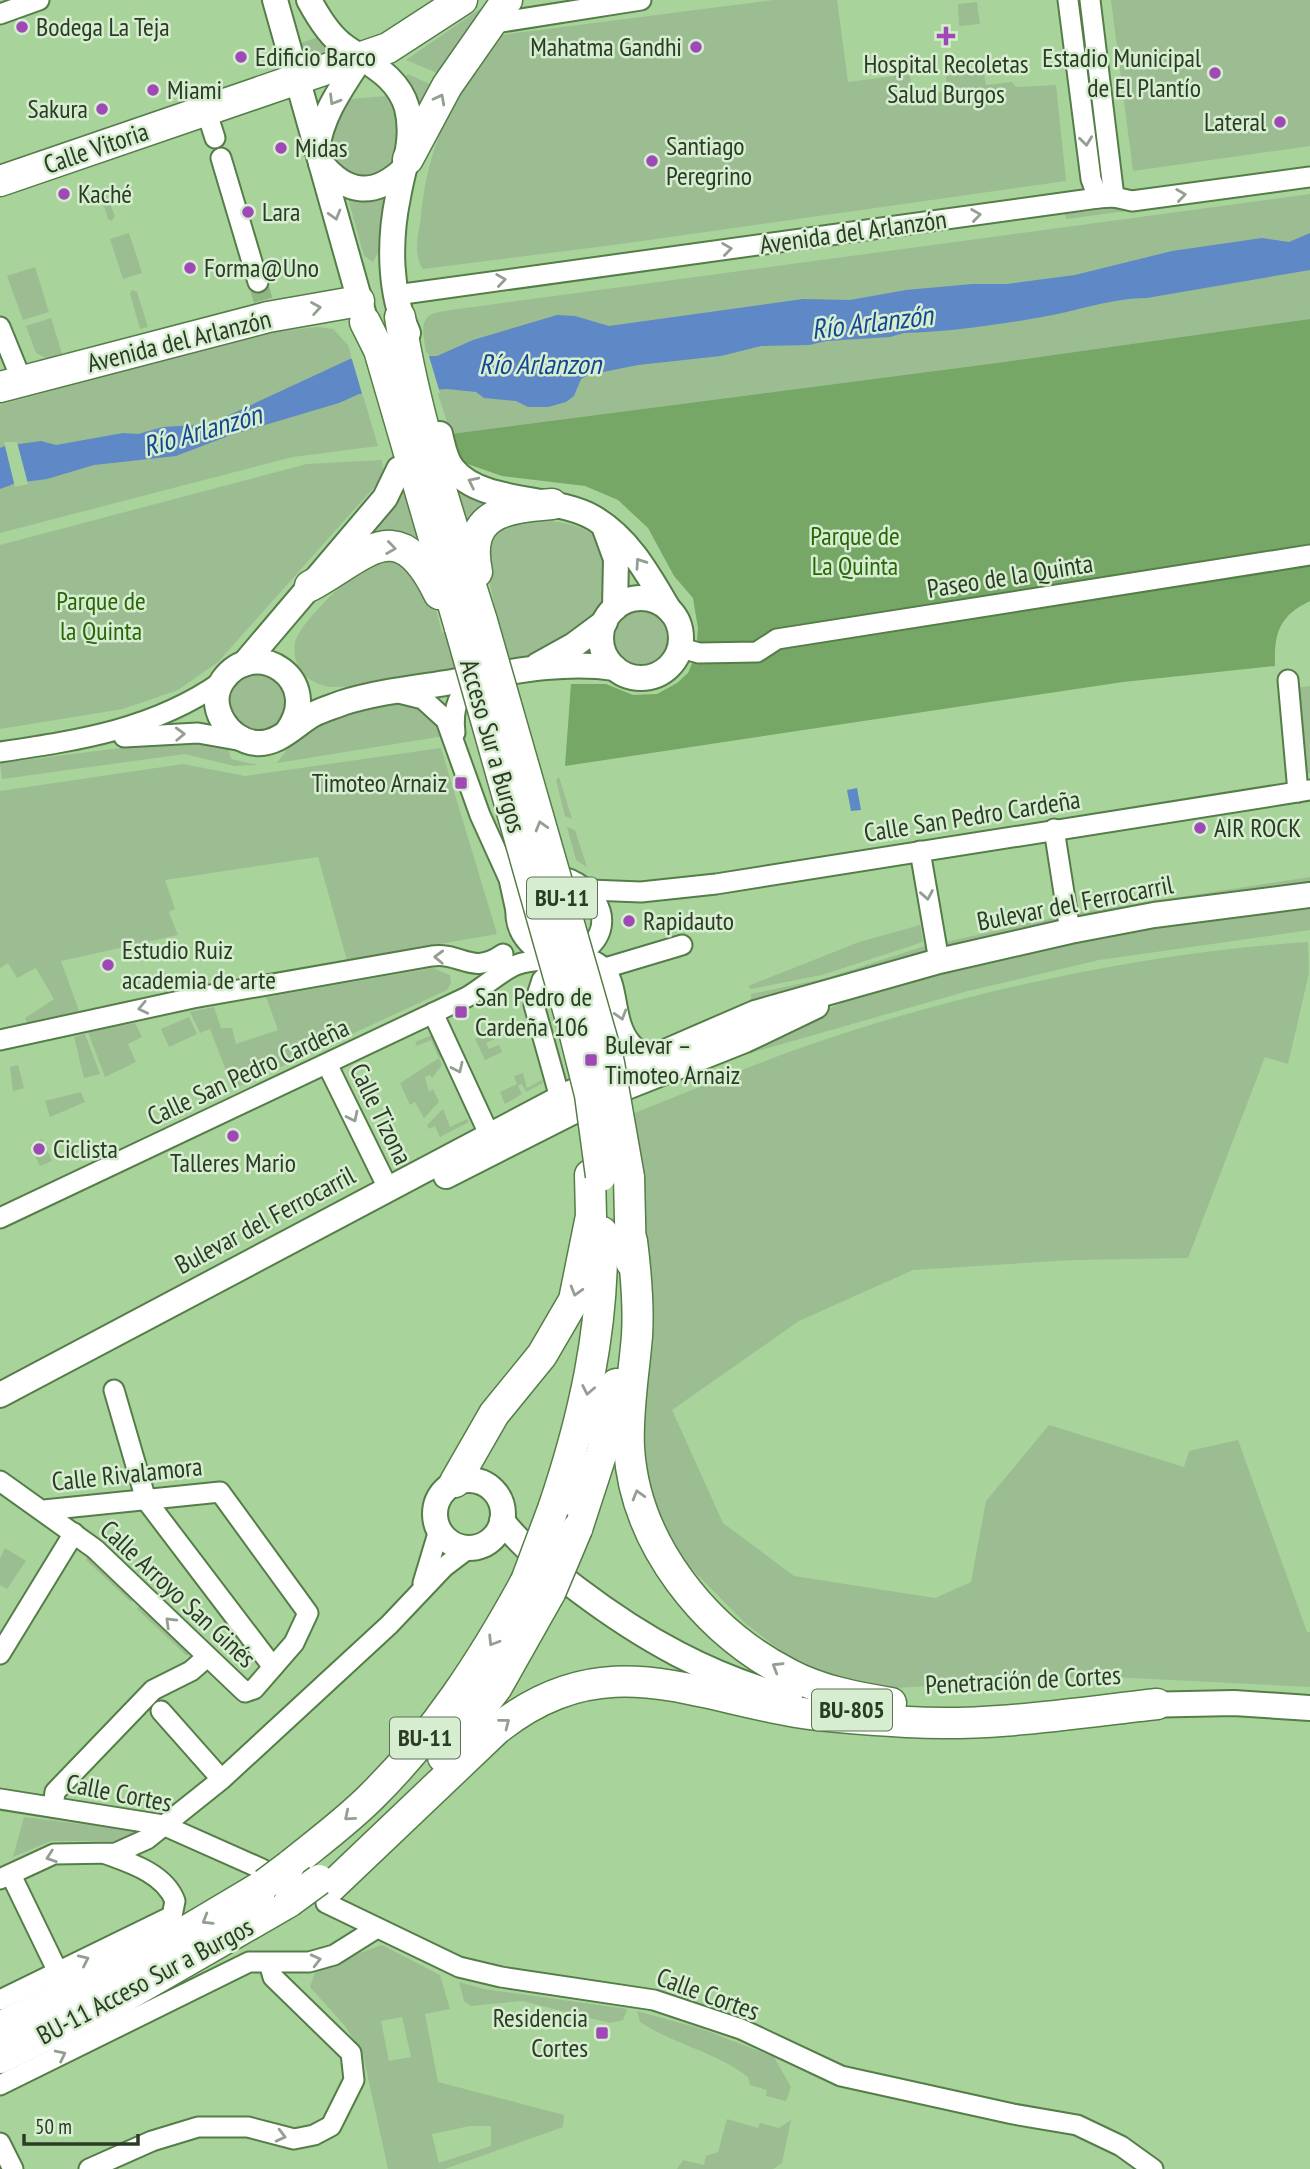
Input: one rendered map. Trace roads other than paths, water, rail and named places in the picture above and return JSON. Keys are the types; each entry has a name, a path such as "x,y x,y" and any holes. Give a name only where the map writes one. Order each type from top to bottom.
{"highway":[{"name":"Calle Vitoria","path":"0,181 397,43 462,0"},
{"path":"406,164 447,86 507,0"},
{"name":"Acceso Sur a Burgos","path":"398,306 423,465 469,619 566,1005 564,1034 606,1176"},
{"name":"Avenida del Arlanzón","path":"11,384 266,310 364,319"},
{"path":"364,319 367,352 423,465"},
{"path":"310,586 374,546 393,545 411,552 423,566 442,600 469,619 480,587 475,543 479,529 491,516 506,510 552,504"},
{"name":"BU-11","path":"313,1896 422,1782 470,1724 502,1677 580,1426 590,1382 603,1272 606,1049 469,619"},
{"path":"455,1482 494,1414 542,1355 574,1300 591,1216 606,1176"},
{"name":"BU-11","path":"535,1575 578,1529 610,1422 627,1309 632,1241 606,1176"},
{"path":"632,1241 638,1301 629,1446 636,1494 667,1562 692,1597 724,1630 790,1674 850,1696 895,1704 1157,1704"},
{"name":"BU-11 Acceso Sur a Burgos","path":"4,2046 272,1873 368,1800 429,1734 469,1679 535,1575"},
{"path":"4,2046 123,2008 172,1985 313,1896 518,1712 544,1698 583,1685 643,1681 699,1690 797,1712 911,1722 1018,1720 1157,1704"}],"main road":[{"path":"275,0 364,319 398,306 393,231 410,137 405,104 393,82 330,33 309,0"},
{"path":"362,56 328,110 319,130 319,156 332,177 361,189 391,181 406,164"},
{"path":"604,526 615,559 610,615 601,643 606,657 615,668 631,676 649,677 665,670 681,648 678,622 629,547 604,526 582,512 486,489 423,465 391,491 244,664 221,682 218,711 223,724 244,741 259,744 274,740 313,715 384,693 536,666 615,668"},
{"path":"536,666 574,645 627,600 642,598 656,601 668,608"},
{"path":"286,615 284,646 299,708 287,732"},
{"path":"244,664 273,664 307,689 331,694 384,693"},
{"name":"Bulevar del Ferrocarril","path":"0,1395 388,1188 487,1128 755,1013 939,961 1070,931 1154,915 1310,895"},
{"name":"Bulevar del Ferrocarril","path":"0,1412 441,1179 604,1097 745,1040 854,986"},
{"path":"439,1530 435,1508 445,1489 455,1482 465,1480 486,1484 500,1500 487,1536"},
{"name":"BU-805","path":"439,1530 451,1543 487,1536"},
{"name":"Penetración de Cortes","path":"487,1536 535,1575 654,1644 727,1679 809,1703 901,1716 1157,1704 1234,1703 1310,1708"}],"street":[{"path":"0,14 39,0"},
{"path":"488,24 641,0"},
{"path":"1068,0 1091,179 1106,197"},
{"path":"1090,0 1106,197"},
{"path":"206,110 215,138"},
{"path":"221,159 258,282"},
{"name":"Avenida del Arlanzón","path":"398,306 1106,197 1132,201 1310,177"},
{"path":"0,327 11,384"},
{"name":"Paseo de la Quinta","path":"681,648 699,653 757,652 777,639 1310,555"},
{"path":"456,741 453,720 456,701 462,691 479,677"},
{"path":"1288,680 1304,791"},
{"path":"88,739 152,720 181,707 221,682"},
{"path":"384,693 412,695 441,713 456,741 509,879 516,916 528,946 563,959 591,958 606,968 630,1041 661,1063 671,1063 725,1042 745,1040"},
{"path":"0,752 88,739 182,733 244,741"},
{"name":"Calle San Pedro Cardeña","path":"590,890 641,892 1304,791"},
{"path":"1054,829 1070,931"},
{"path":"493,843 520,863 549,875 573,879 590,890 597,902 601,921 594,941 563,959 542,980 534,1006 560,1098"},
{"path":"920,851 939,961"},
{"path":"481,989 503,954 524,891 549,875"},
{"name":"Calle San Pedro Cardeña","path":"601,921 616,904 641,892"},
{"path":"606,968 682,945"},
{"path":"0,1040 193,998 418,958 443,955 475,965 484,964 503,954"},
{"name":"Calle San Pedro Cardeña","path":"0,1219 433,1013 481,989 514,965 563,959"},
{"path":"433,1013 487,1128"},
{"name":"Calle Tizona","path":"327,1063 388,1188"},
{"name":"Bulevar del Ferrocarril","path":"441,1179 449,1168 548,1117 559,1108 560,1098"},
{"path":"114,1390 146,1500 273,1667"},
{"name":"Calle Rivalamora","path":"0,1481 44,1510 220,1492 308,1613 294,1643 273,1667"},
{"name":"Calle Arroyo San Ginés","path":"44,1510 95,1549 244,1692 254,1689 273,1667"},
{"path":"421,1589 439,1530"},
{"path":"0,1654 74,1533"},
{"path":"58,1972 5,1877 54,1854 105,1854 135,1847 222,1779 390,1625 421,1589 457,1555 487,1536"},
{"path":"53,1807 55,1792 153,1690 191,1671 206,1657"},
{"path":"161,1711 215,1772"},
{"name":"Calle Cortes","path":"0,1800 163,1825 272,1873"},
{"path":"154,1877 151,1853 163,1825"},
{"path":"0,2000 172,1916 175,1908 172,1895 154,1877 105,1854"},
{"name":"Calle Cortes","path":"313,1896 445,1961 476,1972 627,1994 701,2015 741,2029 841,2076 992,2110 1077,2125 1121,2146 1153,2169"},
{"path":"0,2085 249,1962 309,1962 334,1955 377,1928"},
{"path":"89,2169 152,2141 198,2127 248,2127 294,2139 314,2135 331,2126 354,2080 351,2053 273,1977 269,1963"},
{"path":"0,2143 13,2169"}],"water":[{"name":"Río Arlanzon","path":"1310,233 1310,270 1147,298 1120,300 990,325 809,345 761,346 721,356 638,365 588,375 581,379 574,396 566,402 548,407 528,407 516,401 484,398 476,392 447,389 359,394 339,403 231,435 176,456 94,465 0,489 0,448 5,446 41,441 56,445 123,433 138,434 163,427 210,424 350,359 437,356 473,340 557,315 575,316 609,326 803,299 850,300 906,290 1007,284 1075,275 1172,251 1262,238 1289,242"},
{"path":"857,788 861,810 851,811 847,790"}],"tunnel":[{"path":"258,282 264,304"}],"place":[{"name":"Bodega La Teja","path":"22,27"},
{"name":"Hospital Recoletas Salud Burgos","path":"946,36"},
{"name":"Mahatma Gandhi","path":"696,47"},
{"name":"Edificio Barco","path":"241,57"},
{"name":"Estadio Municipal de El Plantío","path":"1215,73"},
{"name":"Miami","path":"153,90"},
{"name":"Sakura","path":"102,109"},
{"name":"Lateral","path":"1280,122"},
{"name":"Midas","path":"281,148"},
{"name":"Santiago Peregrino","path":"652,161"},
{"name":"Kaché","path":"64,194"},
{"name":"Lara","path":"248,212"},
{"name":"Forma@Uno","path":"190,268"},
{"name":"Timoteo Arnaiz","path":"461,783"},
{"name":"AIR ROCK","path":"1200,828"},
{"name":"Rapidauto","path":"629,921"},
{"name":"Estudio Ruiz academia de arte","path":"108,965"},
{"name":"San Pedro de Cardeña 106","path":"461,1012"},
{"name":"Bulevar – Timoteo Arnaiz","path":"591,1060"},
{"name":"Talleres Mario","path":"233,1136"},
{"name":"Ciclista","path":"39,1149"},
{"name":"Residencia Cortes","path":"602,2033"}],"water label":[{"name":"Río Arlanzón","path":"872,322"},
{"name":"Río Arlanzón","path":"202,430"}],"park label":[{"name":"Parque de La Quinta","path":"855,551"},
{"name":"Parque de la Quinta","path":"101,616"}]}
